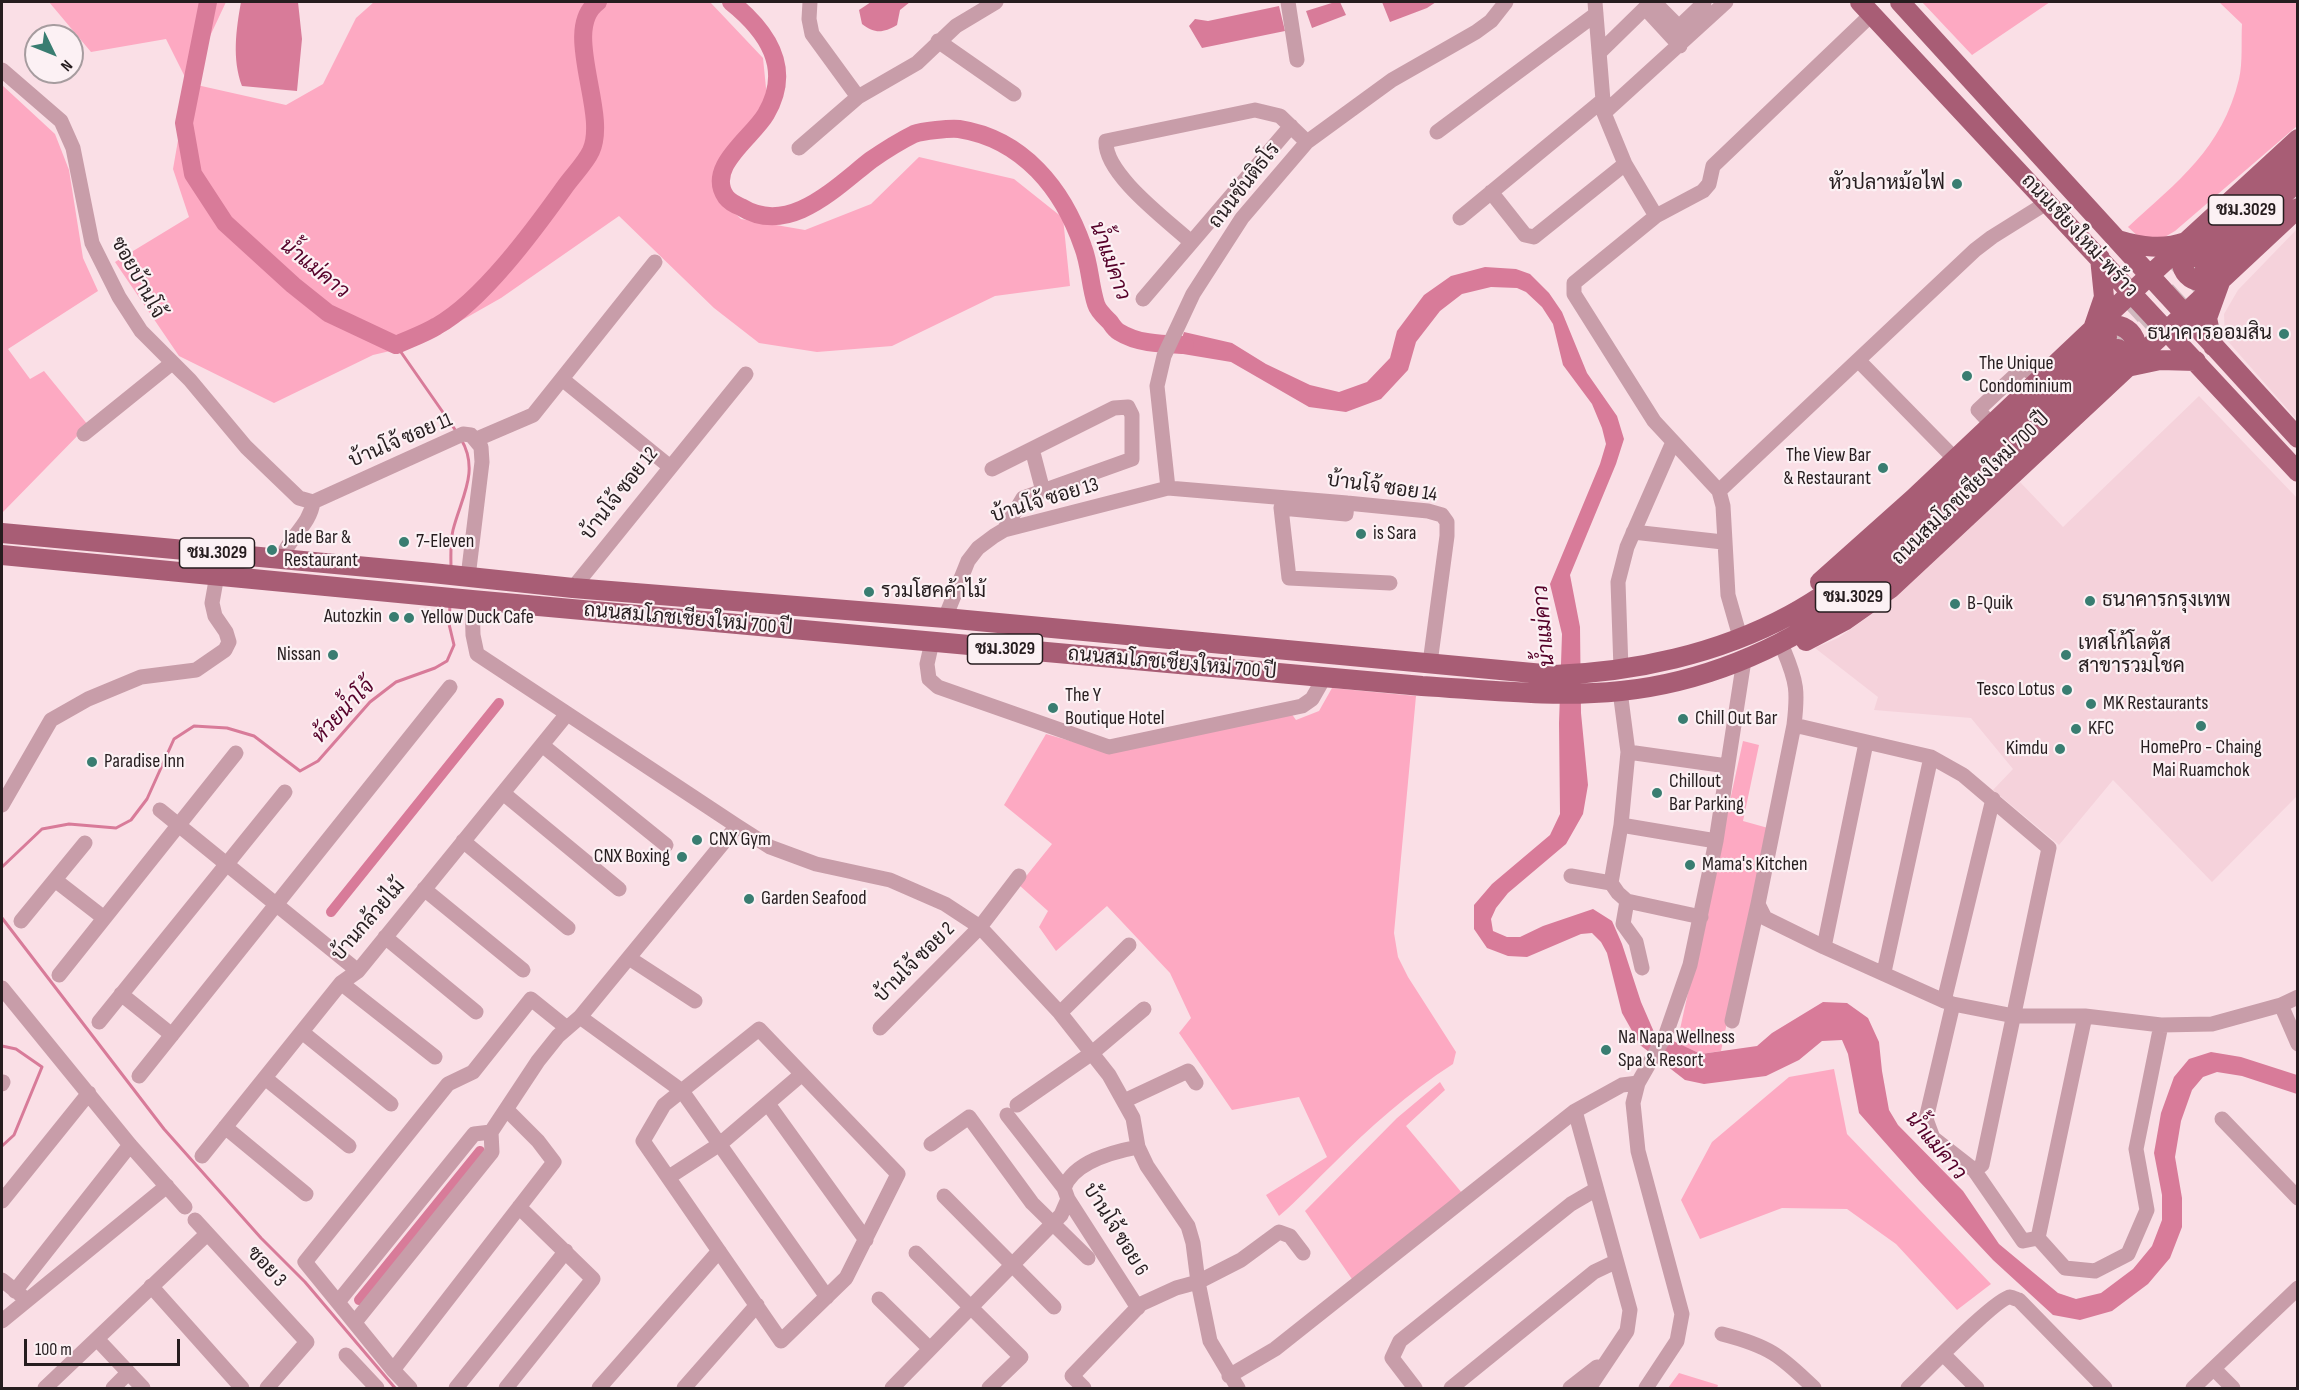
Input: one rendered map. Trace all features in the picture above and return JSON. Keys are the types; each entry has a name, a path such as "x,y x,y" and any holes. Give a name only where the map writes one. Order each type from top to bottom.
{"main road":[{"name":"ถนนเชียงใหม่-พร้าว","path":"1900,2 2298,438"},
{"name":"ถนนเชียงใหม่-พร้าว","path":"1866,8 2298,472"},
{"path":"1744,660 1784,651 1819,635 1844,621 1891,588 2168,330 2184,314 2201,261 2298,139"},
{"name":"ชม.3029","path":"2201,261 2298,163"},
{"name":"ชม.3029","path":"2201,261 2298,181"},
{"path":"1745,635 1841,565 2041,378 2106,338 2132,292 2150,275 2201,261 2298,207"},
{"path":"2118,240 2137,246 2175,246 2201,261"},
{"path":"2100,258 2106,338"},
{"path":"2201,261 2213,346"},
{"path":"2106,338 2108,323 2116,323 2129,331 2136,345 2132,361 2127,367"},
{"name":"ถนนสมโภชเชียงใหม่ 700 ปี","path":"1588,683 1621,669 1691,654 1745,635 1791,615 1818,598 1883,549 2106,338"},
{"name":"ถนนสมโภชเชียงใหม่ 700 ปี","path":"2,555 1324,678 1422,686 1588,683 1620,691 1682,680 1744,660 1820,619 1867,586 1889,567 2106,338"},
{"path":"2127,367 2160,360 2196,361"},
{"name":"ถนนสมโภชเชียงใหม่ 700 ปี","path":"2,533 573,588 945,618 1430,663 1553,684"}],"street":[{"path":"810,2 809,20 812,34 858,97"},
{"path":"800,148 858,97 917,63 956,26 996,2"},
{"path":"1288,2 1297,60"},
{"name":"ถนนขันติธโร","path":"1168,488 1157,386 1164,357 1193,294 1242,218 1307,142 1392,80 1476,33 1491,21 1506,2"},
{"path":"1654,2 1679,27 1707,6 1726,2"},
{"path":"1460,218 1680,46 1707,6"},
{"path":"1596,8 1604,107 1625,164 1656,216"},
{"path":"1437,132 1596,8"},
{"path":"1599,52 1645,8 1680,46"},
{"path":"1745,635 1728,595 1723,542 1723,506 1719,491 1644,407 1574,294 1574,283 1656,216 1703,191 1709,184 1713,165 1866,8"},
{"path":"938,41 1014,94"},
{"name":"ซอยบ้านโจ้","path":"2,70 61,121 74,148 92,243 119,297 135,322 190,380 246,447 299,498 313,502"},
{"path":"1191,242 1126,183 1106,152 1106,141 1255,110 1280,116 1307,142"},
{"path":"1143,299 1292,126"},
{"path":"1491,192 1525,235 1534,237 1625,164"},
{"path":"1719,491 1975,250 2048,202"},
{"path":"464,437 533,415 654,262"},
{"path":"1858,360 1955,459"},
{"path":"84,434 172,363"},
{"name":"บ้านโจ้ ซอย 12","path":"573,588 701,426 746,374"},
{"path":"562,379 669,466"},
{"path":"992,469 1113,408 1128,407 1132,415 1132,459 1023,498 1004,530"},
{"name":"บ้านโจ้ ซอย 11","path":"313,502 464,437 481,447 482,462 464,576"},
{"path":"1621,669 1618,582 1627,547 1673,442"},
{"path":"1032,449 1043,491"},
{"name":"บ้านโจ้ ซอย 14","path":"1168,488 1347,503 1428,511 1442,515 1447,522 1447,536 1430,663"},
{"name":"บ้านโจ้ ซอย 13","path":"945,618 968,561 978,548 1004,530 1168,488"},
{"path":"281,559 286,545 311,515 313,502"},
{"path":"1347,503 1346,514 1281,508 1289,578 1390,582"},
{"path":"1633,532 1723,542"},
{"path":"2,805 51,720 88,699 141,677 195,670 225,650 229,642 226,632 215,616 212,603 217,575"},
{"path":"464,599 477,654 770,847 816,864 890,880 945,904 980,927 1060,1013 1109,1075 1124,1101 1133,1118 1137,1146 1147,1166 1188,1226 1210,1341 1229,1384 1575,1111 1622,1085 1640,1078"},
{"path":"932,642 927,664 929,678 938,687 1109,747 1125,746 1302,706 1312,699 1324,678"},
{"path":"1732,1021 1794,725 1798,696 1795,677 1784,651"},
{"path":"1646,1389 1677,1341 1682,1314 1638,1150 1633,1103 1640,1078 1666,1034 1690,965 1716,841 1744,660"},
{"path":"139,1076 450,687"},
{"path":"1620,691 1628,752 1621,825 1611,883 1627,901 1701,917"},
{"name":"บ้านกล้วยไม้","path":"202,1156 341,983 358,971 567,714"},
{"path":"1794,725 1931,757 1963,774 2049,848 1982,1165 1974,1170"},
{"path":"1824,947 1866,743"},
{"path":"542,745 666,845"},
{"path":"1628,752 1727,766"},
{"path":"59,975 236,753"},
{"path":"1884,972 1931,757"},
{"path":"99,1022 285,792"},
{"path":"503,793 619,889"},
{"path":"1992,799 1948,1002 1926,1119 1933,1138 1974,1170 2023,1241 2038,1238"},
{"path":"160,810 358,971"},
{"path":"1621,825 1716,841"},
{"path":"355,1322 492,1152 491,1132 538,1061 558,1036 580,1017 737,826"},
{"path":"463,841 568,928"},
{"path":"21,921 85,843"},
{"name":"บ้านโจ้ ซอย 2","path":"880,1028 980,927 1019,876"},
{"path":"1571,876 1611,883"},
{"path":"55,880 104,918"},
{"path":"424,889 523,970"},
{"path":"1627,901 1623,924 1636,942 1642,968"},
{"path":"1758,904 1766,918 1824,947 1948,1002 2014,1016 2085,1016 2161,1025 2212,1024 2281,1005 2298,997"},
{"path":"385,937 476,1012"},
{"path":"1060,1013 1129,945"},
{"path":"629,957 695,1002"},
{"path":"341,983 435,1057"},
{"path":"121,994 172,1035"},
{"path":"4,997 89,1093 130,1146 185,1207"},
{"path":"410,1389 305,1262 448,1084 472,1072 531,999 567,1028"},
{"path":"2281,1005 2298,1044"},
{"path":"892,1389 1061,1215 1066,1194 1012,1110 1092,1053 1144,1009"},
{"path":"2038,1238 2085,1016"},
{"path":"580,1017 682,1090 827,1297"},
{"path":"2038,1238 2065,1268 2095,1271 2128,1254 2147,1210 2136,1149 2161,1025"},
{"path":"759,1029 898,1174 846,1278 782,1341 643,1141 664,1105 682,1090 759,1029"},
{"path":"302,1032 391,1104"},
{"path":"1124,1101 1188,1071 1196,1083"},
{"path":"669,1178 720,1144 802,1074"},
{"path":"266,1078 349,1146"},
{"path":"2,1201 89,1093"},
{"path":"768,1104 866,1240"},
{"path":"393,1370 554,1162 538,1141 507,1110"},
{"path":"1575,1111 1630,1310 1627,1331 1589,1389"},
{"path":"931,1144 969,1117 1032,1203 1088,1258"},
{"path":"2222,1119 2298,1198"},
{"path":"225,1127 306,1194"},
{"path":"338,1302 474,1134 491,1132"},
{"path":"2,1321 130,1146"},
{"name":"บ้านโจ้ ซอย 6","path":"1137,1146 1090,1162 1068,1178 1066,1194 1138,1308"},
{"path":"21,1295 167,1186"},
{"path":"1415,1389 1392,1358 1400,1341 1571,1204 1595,1190"},
{"path":"944,1196 1054,1307"},
{"path":"506,1389 593,1279 519,1207"},
{"name":"ซอย 3","path":"195,1220 307,1342 267,1389"},
{"path":"1084,1389 1072,1376 1138,1308 1152,1297 1198,1282 1241,1260 1279,1232 1290,1236 1303,1253"},
{"path":"45,1389 207,1234"},
{"path":"456,1389 566,1251"},
{"path":"599,1389 719,1251"},
{"path":"916,1253 1021,1357 989,1389"},
{"path":"1451,1389 1594,1272 1615,1262"},
{"path":"2,1280 21,1295"},
{"path":"151,1287 242,1389"},
{"path":"2193,1389 2298,1288"},
{"path":"1908,1389 1943,1354 2003,1300 2010,1297 2019,1300 2105,1389"},
{"path":"879,1299 930,1349"},
{"path":"684,1389 757,1305"},
{"path":"1722,1334 1752,1341 1773,1352 1814,1389"},
{"path":"97,1339 142,1389"},
{"path":"1570,1389 1613,1353"},
{"path":"1943,1354 1977,1389"},
{"path":"346,1355 377,1389"},
{"path":"2214,1369 2232,1389"},
{"path":"113,1389 128,1373"}],"shaded area":[{"path":"49,2 226,2 188,83 166,39 91,52 84,44 84,24 67,24"},
{"path":"241,2 298,2 302,39 297,91 242,86 236,55 236,34"},
{"path":"374,2 710,2 763,58 767,98 753,122 720,160 716,195 741,219 805,230 871,204 919,157 1014,179 1063,218 1070,286 995,296 892,346 817,352 759,343 714,308 619,216 501,298 420,344 373,355 274,403 179,356 115,262 189,217 173,169 188,83 286,105 323,84 356,18"},
{"path":"871,2 910,2 900,10 897,25 879,31 862,24 859,10"},
{"path":"1340,2 1346,15 1312,28 1306,11"},
{"path":"1382,2 1436,2 1427,8 1390,22"},
{"path":"1922,2 2050,2 1972,55"},
{"path":"2219,2 2297,2 2297,126 2175,231 2158,241 2143,241 2128,227 2181,178 2210,144 2222,125 2239,79 2242,24"},
{"path":"1279,6 1285,31 1202,48 1189,26 1195,19 1208,21"},
{"path":"2,85 55,134 69,170 83,258 98,291 8,349 30,379 44,371 88,425 2,513"},
{"path":"2297,229 2297,420 2225,338 2224,314 2238,290"},
{"path":"1485,267 1516,269 1530,274 1549,293 1562,312 1587,373 1617,416 1624,439 1570,575 1580,627 1581,713 1588,785 1583,814 1566,844 1508,893 1496,908 1491,919 1493,931 1507,937 1520,937 1543,926 1593,909 1612,921 1654,1032 1701,1054 1757,1046 1772,1033 1823,1002 1847,1003 1868,1018 1879,1042 1889,1110 1898,1125 1963,1191 1999,1244 2058,1293 2076,1299 2101,1293 2133,1269 2152,1246 2162,1220 2162,1195 2154,1153 2161,1113 2174,1077 2189,1059 2211,1052 2241,1057 2297,1075 2297,1094 2242,1076 2217,1072 2203,1077 2192,1090 2181,1121 2175,1157 2182,1198 2182,1227 2170,1258 2148,1284 2112,1311 2080,1320 2053,1315 1993,1260 1859,1113 1848,1054 1842,1040 1822,1041 1799,1060 1766,1076 1704,1084 1685,1080 1640,1045 1622,1013 1607,953 1592,933 1581,934 1527,957 1508,956 1487,948 1474,929 1474,905 1492,884 1550,835 1560,814 1559,723 1562,634 1550,584 1600,464 1606,444 1592,404 1563,365 1553,324 1542,307 1526,292 1517,288 1491,287 1462,294 1440,311 1416,342 1408,370 1381,399 1346,412 1309,407 1231,362 1177,353 1184,332 1232,343 1266,364 1310,385 1339,392 1367,382 1390,358 1397,331 1424,295 1451,276"},
{"path":"2199,396 2297,498 2297,796 2212,882 2113,780 2059,845 1993,790 2013,769 1971,718 1874,710 1878,697 1815,648 1838,638 1875,612 2020,482 2063,527"},
{"path":"1332,688 1416,696 1394,933 1398,957 1408,977 1456,1052 1453,1064 1420,1087 1375,1124 1279,1216 1266,1195 1327,1157 1299,1097 1232,1110 1179,1033 1191,1018 1170,973 1107,906 1056,951 1039,927 1048,911 1019,885 1052,844 1004,805 1046,734 1109,752 1291,713 1296,720 1319,711"},
{"path":"1743,741 1759,745 1743,821 1768,828 1721,1051 1701,1054 1677,1043"},
{"path":"1834,1069 1847,1134 1991,1284 1957,1310 1896,1244 1847,1209 1782,1208 1700,1239 1681,1200 1712,1142 1789,1077"},
{"path":"1440,1082 1445,1090 1406,1126 1462,1193 1352,1279 1305,1211 1397,1118"},
{"path":"1679,1373 1718,1385 1717,1388 1668,1388"}],"waterway":[{"name":"น้ำแม่คาว","path":"208,2 184,123 193,174 225,223 293,285 328,313 396,345 437,326 472,300 538,224 591,151 595,135 594,115 583,31 588,15 598,2"},
{"name":"น้ำแม่คาว","path":"731,2 744,13 765,38 776,66 777,81 774,97 766,114 726,164 721,186 726,197 731,201 759,215 777,216 794,212 827,195 871,160 914,134 959,129 982,135 1021,155 1052,187 1075,226 1083,247 1097,307 1115,329 1126,336 1142,341 1185,345"},
{"name":"ห้วยน้ำโจ้","path":"396,345 456,431"},
{"name":"ห้วยน้ำโจ้","path":"451,569 452,535 469,473 469,462 461,439"},
{"name":"ห้วยน้ำโจ้","path":"2,867 42,829 69,824 116,828 131,820 147,799 174,739 194,726 227,728 254,736 300,771 318,761 370,702 396,682 435,668 447,661 454,645 449,624 450,605"},
{"path":"331,912 499,703"},
{"path":"2,918 164,1129 261,1238 305,1282 395,1388"},
{"name":"ห้วยน้ำโจ้","path":"2,1046 16,1049 42,1067 14,1135 2,1146"},
{"path":"359,1300 480,1151"}],"tunnel":[{"path":"2109,335 2193,258"},
{"path":"2121,346 2205,268"}],"place":[{"name":"หัวปลาหม้อไฟ","path":"1957,184"},
{"name":"ธนาคารออมสิน","path":"2284,334"},
{"name":"The Unique Condominium","path":"1967,376"},
{"name":"The View Bar & Restaurant","path":"1883,468"},
{"name":"is Sara","path":"1361,534"},
{"name":"7-Eleven","path":"404,542"},
{"name":"Jade Bar & Restaurant","path":"272,550"},
{"name":"รวมโฮคค้าไม้","path":"869,592"},
{"name":"ธนาคารกรุงเทพ","path":"2090,601"},
{"name":"B-Quik","path":"1955,604"},
{"name":"Autozkin","path":"394,617"},
{"name":"Yellow Duck Cafe","path":"409,618"},
{"name":"Nissan","path":"333,655"},
{"name":"เทสโก้โลตัส สาขารวมโชค","path":"2066,655"},
{"name":"Tesco Lotus","path":"2067,690"},
{"name":"MK Restaurants","path":"2091,704"},
{"name":"The Y Boutique Hotel","path":"1053,708"},
{"name":"Chill Out Bar","path":"1683,719"},
{"name":"HomePro - Chaing Mai Ruamchok","path":"2201,726"},
{"name":"KFC","path":"2076,729"},
{"name":"Kimdu","path":"2060,749"},
{"name":"Paradise Inn","path":"92,762"},
{"name":"Chillout Bar Parking","path":"1657,793"},
{"name":"CNX Gym","path":"697,840"},
{"name":"CNX Boxing","path":"682,857"},
{"name":"Mama's Kitchen","path":"1690,865"},
{"name":"Garden Seafood","path":"749,899"},
{"name":"Na Napa Wellness Spa & Resort","path":"1606,1050"}]}
